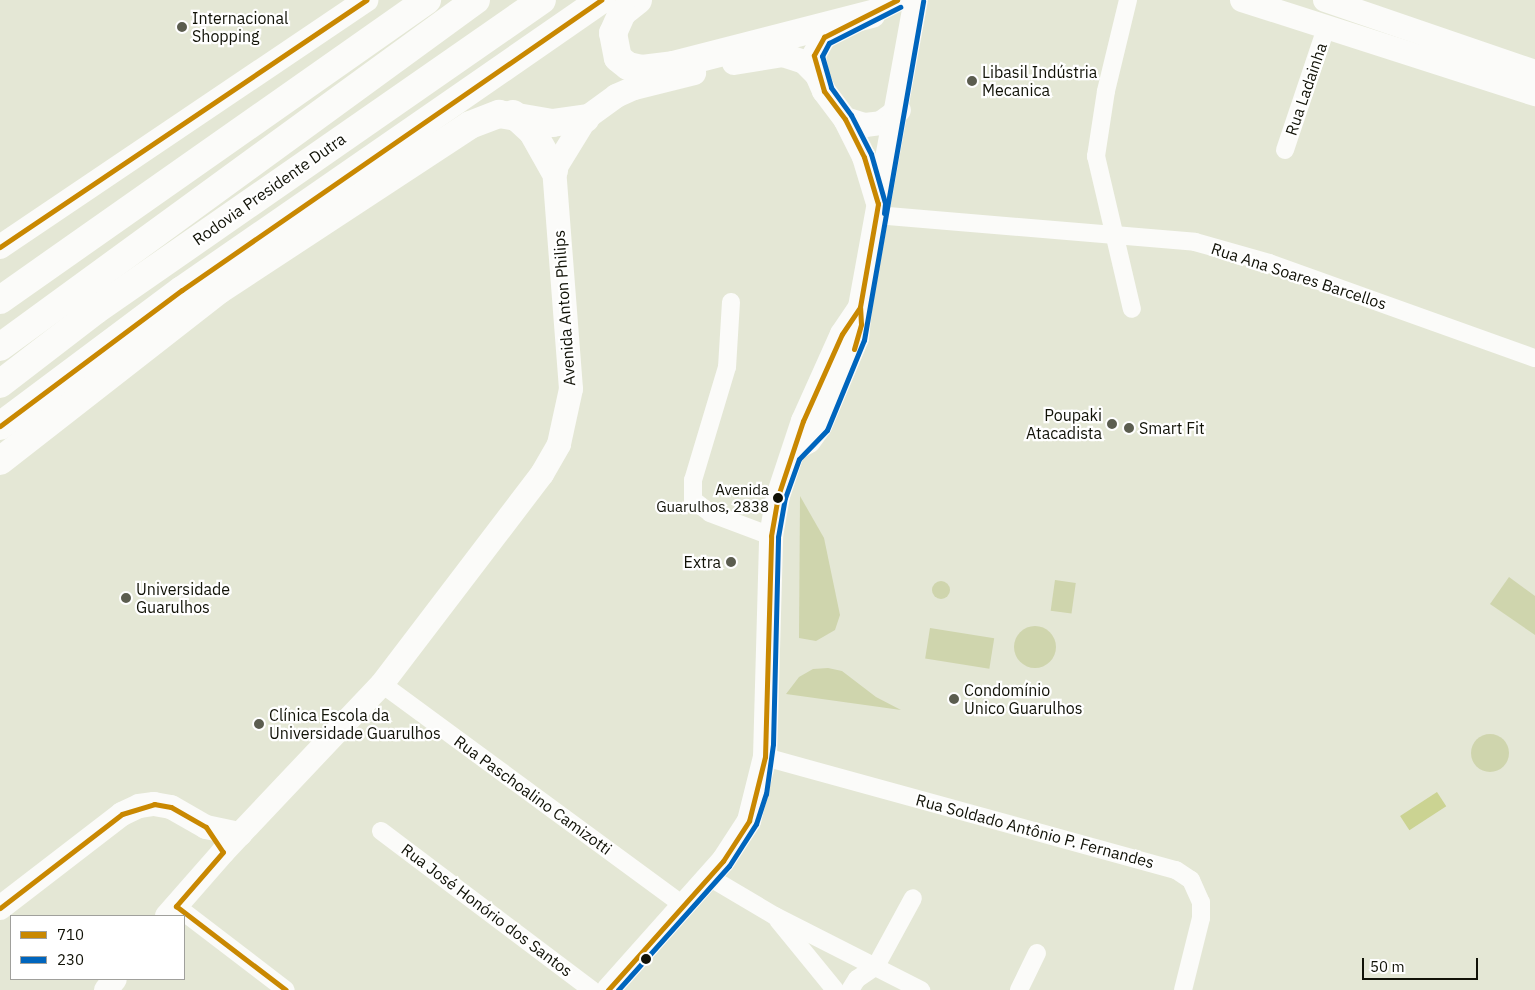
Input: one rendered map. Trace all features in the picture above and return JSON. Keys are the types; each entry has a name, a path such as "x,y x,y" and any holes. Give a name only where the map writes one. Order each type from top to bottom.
{"highway":[{"path":"0,300 426,0"},
{"name":"Rodovia Presidente Dutra","path":"0,347 476,0"},
{"name":"Rodovia Presidente Dutra","path":"0,384 96,310 542,0"},
{"name":"Rodovia Presidente Dutra","path":"0,426 167,300 601,0"},
{"path":"638,0 622,13 613,33 618,58 628,66 642,69 673,65 872,14"},
{"path":"513,114 532,131 554,170"},
{"path":"0,461 219,290 470,125 484,118 513,114 552,123 586,118"}],"street":[{"path":"0,247 366,0"},
{"path":"877,209 864,156 845,119 824,91 817,75 814,56 824,37 897,0"},
{"path":"608,990 709,878 749,821 765,757 771,536 778,496 803,421 842,334 860,307 877,209 899,110 916,0"},
{"path":"1128,0 1106,91 1096,156 1116,233 1132,309"},
{"path":"1242,0 1535,94"},
{"path":"1325,0 1535,72"},
{"name":"Rua Ladainha","path":"1285,150 1326,28"},
{"path":"554,170 586,118 616,96 634,88 761,56 793,57 817,75"},
{"path":"845,119 865,125 880,123 899,110"},
{"name":"Avenida Anton Philips","path":"171,911 223,852 382,684 542,474 558,444 571,389 554,170"},
{"name":"Rua Ana Soares Barcellos","path":"877,209 1195,242 1232,251 1535,358"},
{"path":"731,302 727,367 693,480 693,500 710,513 771,536"},
{"name":"Rua Paschoalino Camizotti","path":"382,684 684,906"},
{"name":"Rua Soldado Antônio P. Fernandes","path":"765,757 1176,870 1191,880 1201,902 1201,918 1183,990"},
{"path":"0,908 122,814 139,806 154,804 172,807 206,827 240,834"},
{"path":"206,827 223,852"},
{"name":"Rua José Honório dos Santos","path":"381,831 592,990"},
{"path":"709,878 775,916 921,990"},
{"path":"850,990 857,979 876,966 913,898"},
{"path":"775,916 835,990"},
{"path":"185,921 286,990"},
{"path":"1020,990 1037,953"},
{"path":"106,990 114,980"}],"shaded area":[{"path":"800,496 824,538 840,615 835,630 816,641 799,638"},
{"path":"1509,577 1535,596 1535,635 1490,604"},
{"path":"1055,580 1076,583 1071,614 1051,611"},
{"path":"941,581 947,584 950,590 947,596 941,599 935,596 932,590 935,584"},
{"path":"1035,626 1050,632 1056,647 1050,662 1035,668 1020,662 1014,647 1020,632"},
{"path":"930,628 994,638 989,669 925,659"},
{"path":"828,668 842,671 876,697 901,710 786,694 799,677 813,669"},
{"path":"1490,734 1497,735 1503,740 1508,746 1508,760 1503,766 1497,771 1490,772 1483,771 1477,766 1472,760 1471,753 1472,746 1477,740 1483,735"},
{"path":"1437,792 1446,806 1409,830 1400,816"}],"transit line":[{"name":"710","path":"0,247 366,0"},
{"name":"710","path":"0,426 182,290 601,0"},
{"name":"710","path":"854,349 861,324 860,307 878,204 864,157 845,119 824,91 814,55 824,37 897,0"},
{"name":"230","path":"618,990 729,866 756,824 766,794 773,744 778,537 785,498 799,459 827,430 864,340 923,1"},
{"name":"230","path":"884,213 885,203 871,154 851,115 831,87 822,56 829,43 900,7"},
{"name":"710","path":"608,990 723,861 749,821 765,757 771,536 778,496 803,421 842,334 860,307"},
{"name":"710","path":"0,908 122,814 154,804 171,807 206,827 223,852 176,906 286,990"}],"place":[{"name":"Internacional Shopping","path":"182,27"},
{"name":"Libasil Indústria Mecanica","path":"972,81"},
{"name":"Poupaki Atacadista","path":"1112,424"},
{"name":"Smart Fit","path":"1129,428"},
{"name":"Avenida Guarulhos, 2838","path":"778,498"},
{"name":"Extra","path":"731,562"},
{"name":"Universidade Guarulhos","path":"126,598"},
{"name":"Condomínio Unico Guarulhos","path":"954,699"},
{"name":"Clínica Escola da Universidade Guarulhos","path":"259,724"}]}
